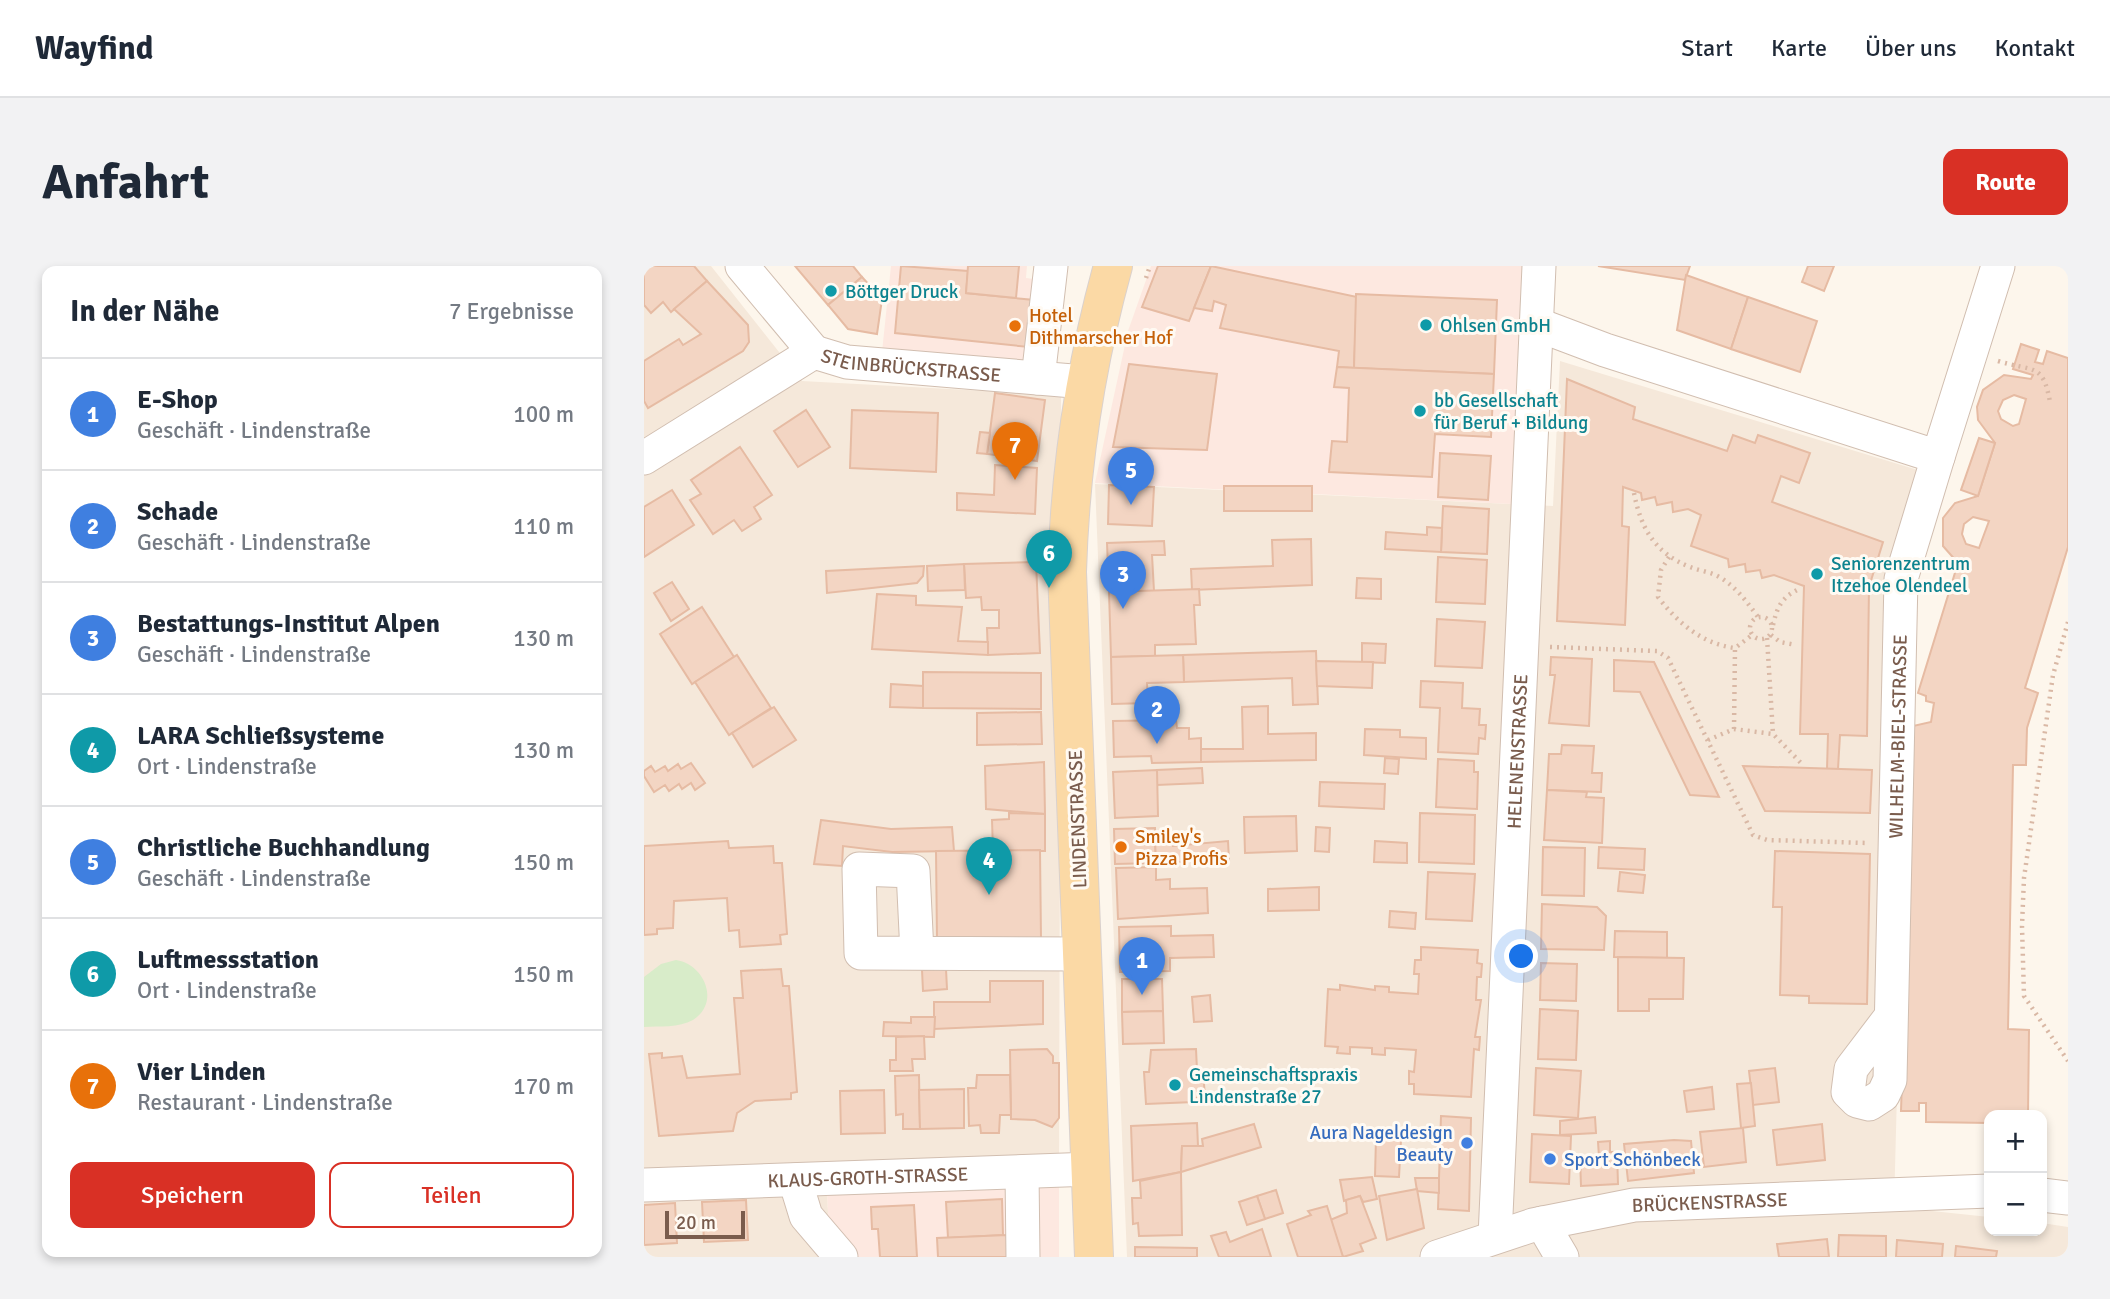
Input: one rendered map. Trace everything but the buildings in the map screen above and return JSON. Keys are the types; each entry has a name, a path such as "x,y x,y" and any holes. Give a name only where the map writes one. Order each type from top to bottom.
{"main road":[{"name":"LINDENSTRASSE","path":"1094,1257 1067,572 1069,496 1085,382 1113,266"}],"street":[{"path":"743,266 814,352"},
{"path":"1038,378 1051,266"},
{"name":"HELENENSTRASSE","path":"1480,1247 1522,645 1539,266"},
{"name":"WILHELM-BIEL-STRASSE","path":"1889,1019 1901,579 1998,266"},
{"path":"1536,324 1605,351 1938,457"},
{"name":"STEINBRÜCKSTRASSE","path":"644,458 814,352 847,362 1085,382"},
{"path":"917,953 1083,954"},
{"name":"KLAUS-GROTH-STRASSE","path":"644,1185 1092,1169"},
{"path":"1022,1172 1023,1257"},
{"path":"795,1180 806,1216 841,1257"},
{"name":"BRÜCKENSTRASSE","path":"1437,1257 1480,1247 1542,1223 1634,1206 1686,1201 1984,1191"},
{"path":"2047,1196 2068,1198"},
{"path":"1542,1223 1562,1257"}],"path":[{"path":"1973,353 2039,372 2046,379 2050,402"},
{"path":"1634,493 1639,518 1653,543 1669,557 1718,576 1739,591 1758,617 1767,618 1772,625"},
{"path":"1669,557 1661,570 1658,597 1674,618 1699,636 1722,647 1735,648 1752,635"},
{"path":"1773,734 1769,637 1777,608 1786,595 1799,589"},
{"path":"1758,617 1749,628 1752,635 1759,640 1769,637 1796,645"},
{"path":"2068,622 2053,675 2024,878 2022,926 2024,996 2068,1061"},
{"path":"1522,645 1657,651 1668,658 1753,835 1767,840 1894,844"},
{"path":"1734,729 1735,648"},
{"path":"1708,740 1734,729 1773,734 1801,763"}],"shaded area":[{"path":"644,266 711,266 802,381 1061,395 1059,1180 827,1191 830,1257 644,1257"},
{"path":"891,266 1027,266 1026,278 1041,280 1031,367 882,352"},
{"path":"1151,266 1522,266 1511,504 1095,483 1128,331"},
{"path":"1560,361 1944,478 1910,601 1894,1207 1984,1216 1984,1236 2047,1236 2047,1224 2068,1227 2068,1257 1127,1257 1095,484 1553,506"},
{"path":"1059,1180 1059,1257 830,1257 827,1190"}],"green space":[{"path":"676,960 686,963 701,976 707,994 706,1004 693,1020 687,1023 644,1027 644,977 661,964"}],"place":[{"name":"Böttger Druck","path":"831,291"},
{"name":"Ohlsen GmbH","path":"1426,325"},
{"name":"Hotel Dithmarscher Hof","path":"1015,326"},
{"name":"bb Gesellschaft für Beruf + Bildung","path":"1420,411"},
{"name":"Vier Linden","path":"1015,480"},
{"name":"Christliche Buchhandlung","path":"1131,505"},
{"name":"Seniorenzentrum Itzehoe Olendeel","path":"1817,574"},
{"name":"Luftmessstation","path":"1049,588"},
{"name":"Bestattungs-Institut Alpen","path":"1123,609"},
{"name":"Schade","path":"1157,744"},
{"name":"Smiley's Pizza Profis","path":"1121,847"},
{"name":"LARA Schließsysteme","path":"989,895"},
{"name":"E-Shop","path":"1142,995"},
{"name":"Gemeinschaftspraxis Lindenstraße 27","path":"1175,1085"},
{"name":"Aura Nageldesign Beauty","path":"1467,1143"},
{"name":"Sport Schönbeck","path":"1550,1159"}]}
